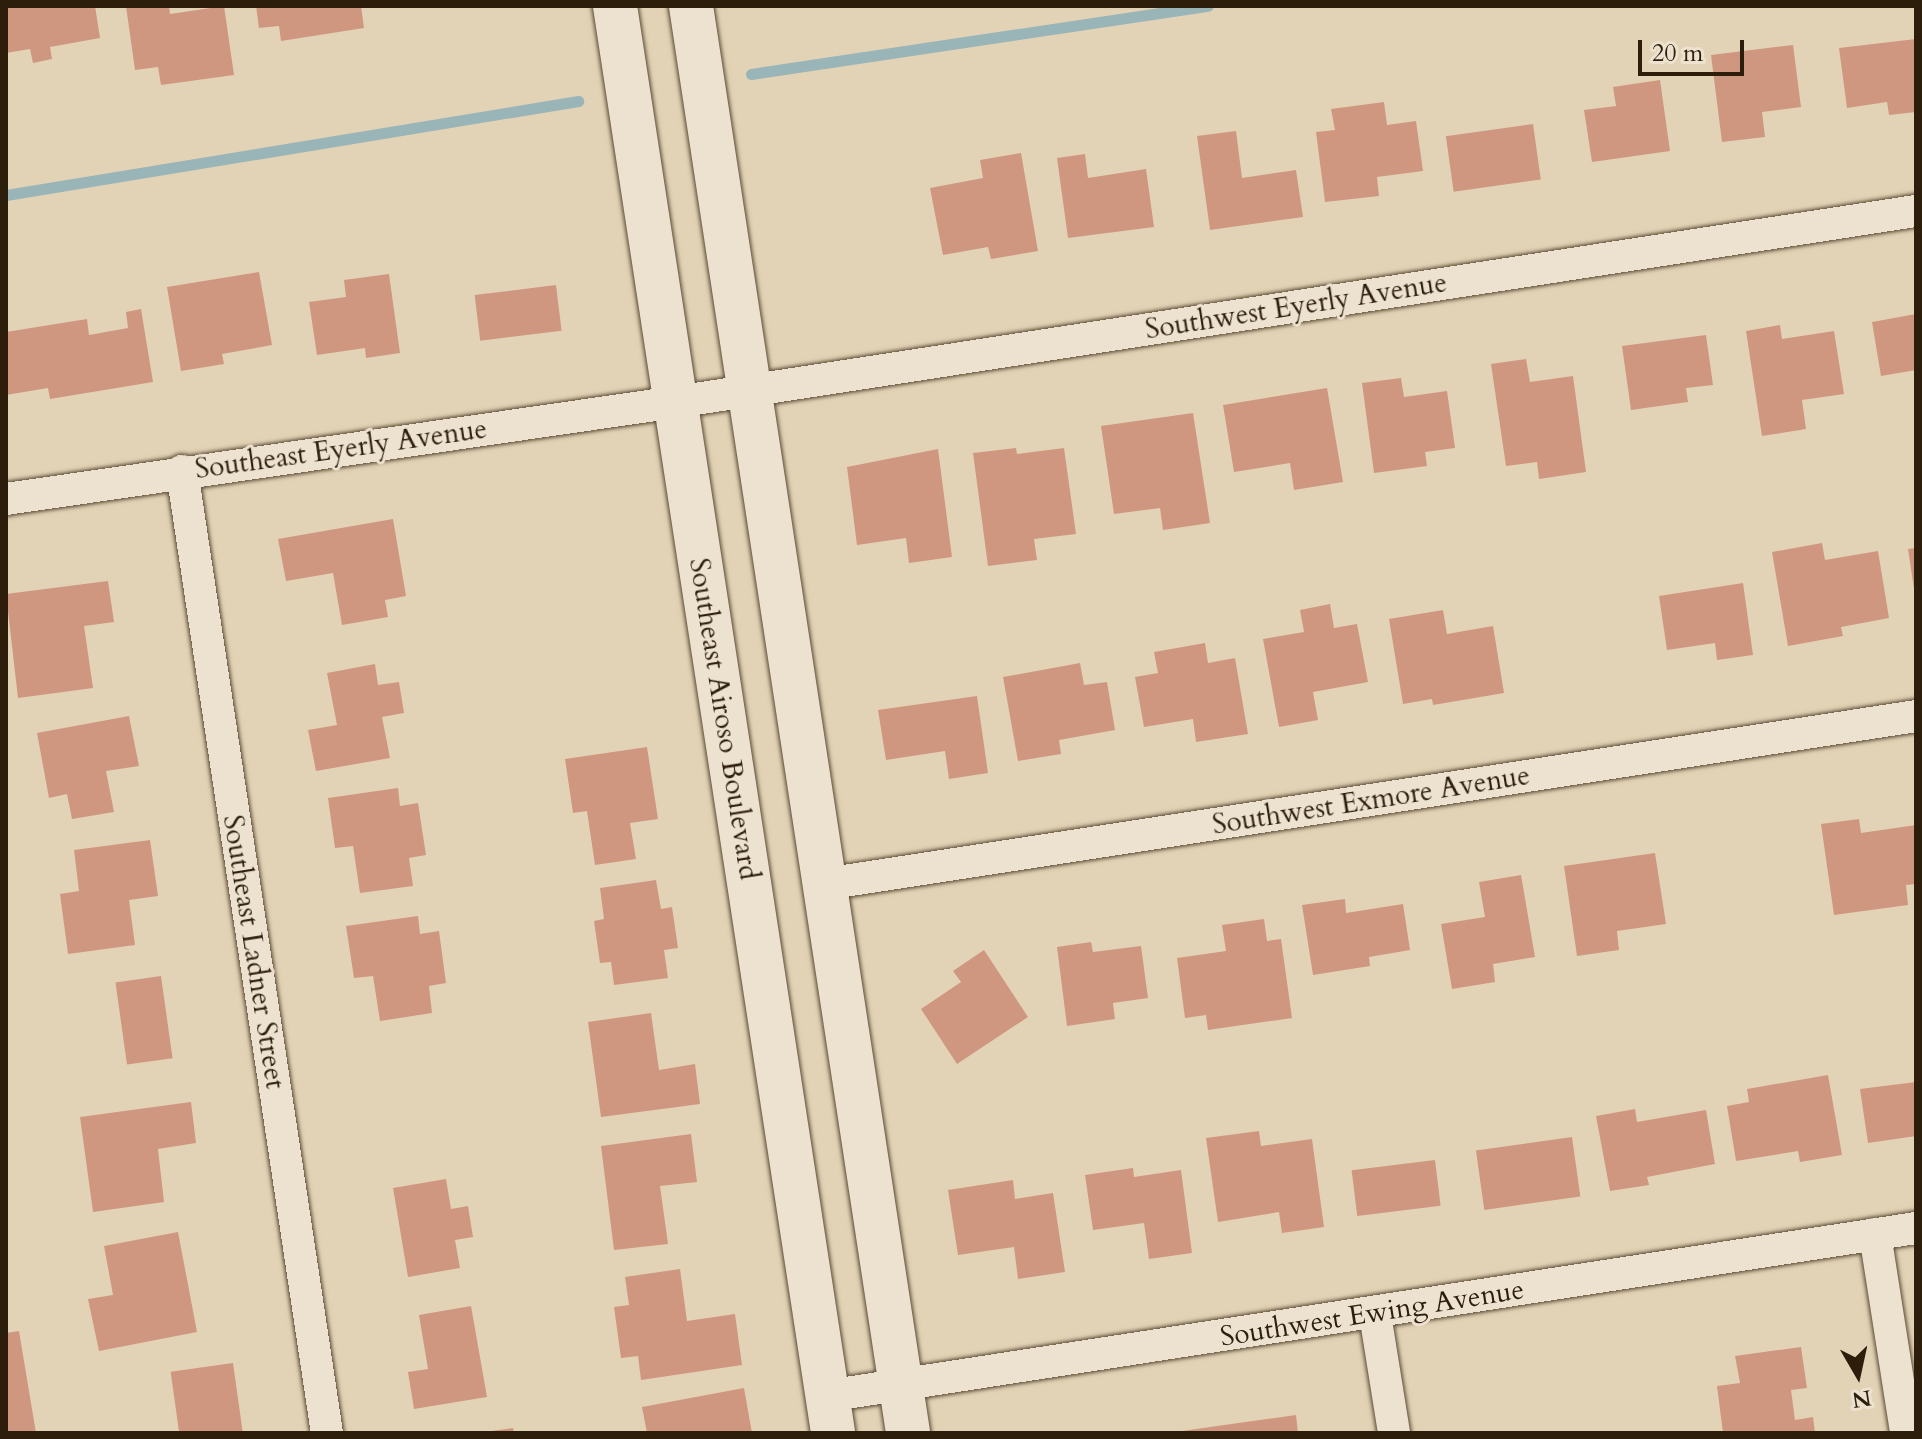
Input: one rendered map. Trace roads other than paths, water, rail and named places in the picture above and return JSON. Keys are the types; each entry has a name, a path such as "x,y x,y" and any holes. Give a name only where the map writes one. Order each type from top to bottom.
{"main road":[{"name":"Southeast Airoso Boulevard","path":"615,6 830,1414"},
{"path":"691,6 753,389 908,1433"}],"street":[{"name":"Southwest Eyerly Avenue","path":"676,402 1916,211"},
{"name":"Southeast Eyerly Avenue","path":"6,499 182,471 676,402"},
{"name":"Southeast Ladner Street","path":"182,471 327,1433"},
{"name":"Southwest Exmore Avenue","path":"825,884 1916,716"},
{"name":"Southwest Ewing Avenue","path":"830,1414 900,1385 1916,1228"},
{"path":"1875,1234 1906,1433"},
{"path":"1375,1314 1394,1433"}],"waterway":[{"path":"751,74 1208,6"},
{"path":"6,195 578,101"}]}
